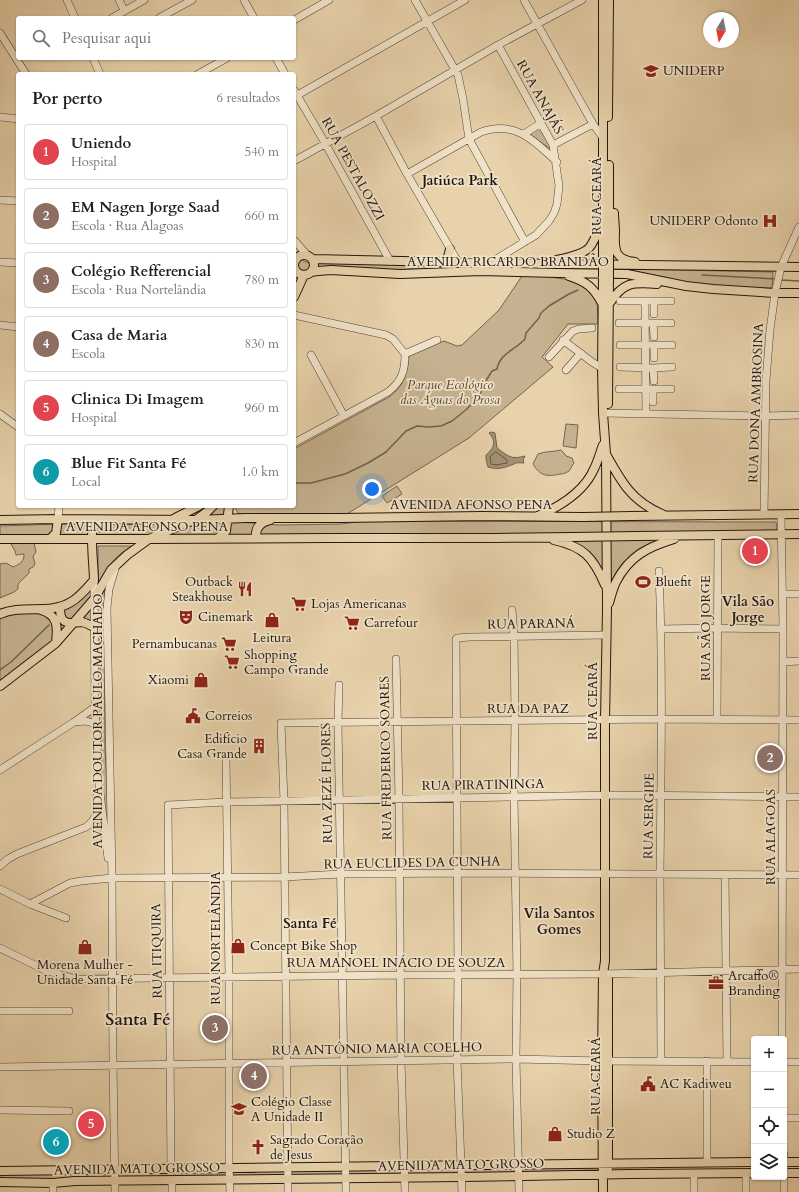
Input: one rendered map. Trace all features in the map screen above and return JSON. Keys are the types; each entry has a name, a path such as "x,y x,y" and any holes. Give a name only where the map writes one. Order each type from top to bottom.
{"main road":[{"name":"RUA CEARÁ","path":"603,0 603,219 606,256"},
{"name":"RUA CEARÁ","path":"603,1192 605,1174 605,721 607,609 605,413 606,256 609,189 609,0"},
{"path":"609,189 614,212 614,243 616,252 623,259 632,262 666,266"},
{"path":"544,264 581,253 588,249 603,219"},
{"path":"446,262 450,249"},
{"path":"296,261 298,258 305,256 310,258 314,266 296,294"},
{"name":"AVENIDA RICARDO BRANDÃO","path":"310,258 780,270 799,267"},
{"path":"390,261 393,265 411,274"},
{"path":"296,267 297,272 308,274"},
{"name":"AVENIDA RICARDO BRANDÃO","path":"308,274 318,270 411,274 481,271 627,274 686,286 713,289 799,293"},
{"path":"558,273 581,280 589,285 606,305 623,288 637,283 686,286"},
{"name":"RUA CEARÁ","path":"605,413 602,368 606,305"},
{"path":"533,517 562,503 581,488 594,470 605,440"},
{"path":"606,454 621,482 627,489 648,507 664,515"},
{"path":"172,520 195,508"},
{"path":"0,686 56,643 94,599 111,570 136,547 149,539 196,520 210,508"},
{"path":"218,538 226,531 230,508"},
{"path":"231,508 246,518"},
{"name":"AVENIDA AFONSO PENA","path":"0,520 196,520 246,518 482,516 583,517 799,514"},
{"path":"256,538 255,532 260,524 278,518"},
{"path":"50,539 56,533 58,519"},
{"path":"0,614 6,611 19,609 60,607 71,602 94,580 92,534 96,522 103,519"},
{"name":"AVENIDA AFONSO PENA","path":"0,538 149,539 572,537 799,534"},
{"path":"607,609 616,582 636,555 652,546 680,536"},
{"path":"537,537 563,542 577,547 586,553 597,567 606,587"},
{"path":"60,607 60,618 66,622 82,622 94,627"},
{"path":"39,609 52,615 58,630 56,643"},
{"path":"743,1162 745,1168 750,1174"},
{"name":"AVENIDA MATO GROSSO","path":"0,1171 461,1164 751,1162"},
{"path":"787,1162 799,1162"},
{"path":"631,1174 633,1167 640,1163"},
{"path":"787,1173 799,1173"},
{"name":"RUA CEARÁ","path":"605,1174 609,1192"},
{"name":"AVENIDA MATO GROSSO","path":"0,1182 53,1183 76,1181 346,1179 605,1174 750,1174"}],"street":[{"path":"67,0 74,16"},
{"path":"119,0 124,10"},
{"path":"115,16 144,0"},
{"path":"162,16 180,3 192,0"},
{"path":"244,0 253,16"},
{"path":"296,19 329,0"},
{"path":"415,0 458,75 469,139 526,242"},
{"path":"296,93 465,0"},
{"path":"524,0 593,124 603,138"},
{"path":"296,160 376,116 537,23 582,0"},
{"path":"0,33 16,58"},
{"name":"RUA ANAJÁS","path":"481,271 490,263 536,235 549,221 554,213 559,186 557,162 553,145 498,45"},
{"path":"17,60 25,72"},
{"path":"94,60 99,72"},
{"path":"202,72 223,60"},
{"path":"277,60 284,72"},
{"name":"RUA PESTALOZZI","path":"296,96 325,143 390,261"},
{"path":"376,116 407,174 458,262"},
{"path":"0,117 16,119"},
{"path":"524,134 541,123"},
{"path":"553,145 593,124"},
{"path":"407,174 481,132 500,128 509,129 524,134 538,144 557,162"},
{"path":"0,200 16,201"},
{"name":"RUA DONA AMBROSINA","path":"764,514 768,353 770,330 775,291 780,270 799,227"},
{"path":"296,242 310,258"},
{"path":"0,262 16,263"},
{"path":"620,301 671,301"},
{"path":"645,301 646,414"},
{"path":"654,301 654,314"},
{"path":"296,315 386,335 393,339 405,354 405,365 401,380 388,392 296,442"},
{"path":"619,323 671,322"},
{"path":"653,323 654,337"},
{"path":"0,325 16,327"},
{"path":"549,357 573,331 579,328 592,328"},
{"path":"405,354 437,340"},
{"path":"564,340 602,368"},
{"path":"620,345 672,345"},
{"path":"654,345 654,358"},
{"path":"566,370 581,353"},
{"path":"311,355 344,416"},
{"path":"620,367 672,367"},
{"path":"654,368 654,381"},
{"path":"619,389 671,389"},
{"path":"653,389 653,402"},
{"path":"605,413 766,416 799,415"},
{"path":"0,414 16,425"},
{"path":"58,519 59,508"},
{"name":"RUA ALAGOAS","path":"781,515 783,594 782,1036"},
{"name":"RUA SÃO JORGE","path":"717,720 718,535"},
{"name":"AVENIDA DOUTOR PAULO MACHADO","path":"111,879 107,608 109,589 116,565"},
{"name":"RUA SERGIPE","path":"659,571 661,629 661,1061"},
{"name":"AVENIDA DOUTOR PAULO MACHADO","path":"94,580 95,707 98,777 111,879"},
{"path":"783,594 799,594"},
{"path":"512,610 514,636 514,797 517,974 516,1059 519,1192"},
{"path":"661,629 783,629"},
{"name":"RUA PARANÁ","path":"456,722 457,638 606,635"},
{"path":"94,636 108,639"},
{"name":"RUA FREDERICO SOARES","path":"396,659 399,799 401,1060 405,1192"},
{"path":"783,662 799,661"},
{"name":"RUA ZEZÉ FLORES","path":"339,685 338,724 346,1192"},
{"path":"0,770 95,707"},
{"name":"RUA DA PAZ","path":"284,802 282,724 515,720 799,720"},
{"path":"74,722 86,721 96,724"},
{"path":"456,722 458,974 457,1059 462,1192"},
{"path":"97,752 102,755 110,754"},
{"name":"RUA NORTELÂNDIA","path":"226,756 230,1192"},
{"path":"0,866 17,854 74,833 92,823 95,817 98,777"},
{"name":"RUA PIRATININGA","path":"168,805 226,802 605,795 799,797"},
{"path":"284,802 288,1192"},
{"name":"RUA ITIQUIRA","path":"168,805 171,1169"},
{"name":"RUA EUCLIDES DA CUNHA","path":"30,904 70,884 81,881 111,879 457,873 799,875"},
{"path":"725,875 727,1061"},
{"path":"111,879 115,1192"},
{"path":"0,889 30,904 66,918"},
{"name":"RUA MANOEL INÁCIO DE SOUZA","path":"0,948 47,971 76,979 605,973 799,968"},
{"path":"0,1011 69,1011"},
{"name":"RUA ANTÔNIO MARIA COELHO","path":"0,1067 457,1059 605,1062 751,1062"},
{"path":"707,1061 707,1162"},
{"path":"787,1062 799,1062"},
{"path":"0,1110 69,1111"},
{"path":"787,1118 799,1118"},
{"path":"694,1174 694,1192"},
{"path":"746,1192 750,1174"},
{"path":"172,1180 172,1192"},
{"path":"784,1180 784,1192"},
{"path":"53,1183 53,1192"}],"green space":[{"path":"540,127 551,147 549,148 529,134"},
{"path":"302,260 309,263 310,267 305,272 296,289 296,269"},
{"path":"314,264 773,272 772,288 733,288 693,284 637,273 314,269"},
{"name":"Parque Ecológico das Águas do Prosa","path":"522,276 543,276 578,281 597,298 598,324 568,324 542,357 553,367 469,438 347,514 245,515 238,513 235,508 296,508 296,448 389,397 404,380 409,356 444,341 457,346 462,345 499,310"},
{"path":"566,424 578,425 576,448 563,446"},
{"path":"561,450 566,456 572,458 574,463 567,472 562,474 544,475 538,471 533,464 538,454"},
{"path":"397,486 402,494 387,503 382,496"},
{"path":"201,508 227,508 226,516 179,518 193,514"},
{"path":"364,521 776,522 777,528 775,531 682,533 0,536 0,526 237,522 279,525 341,524"},
{"path":"668,539 635,553 610,597 603,575 596,560 591,554 579,545 557,540"},
{"path":"14,541 19,541 23,544 27,542 34,542 36,552 33,556 35,564 29,569 29,573 18,584 18,589 0,598 0,564 6,563 13,567 20,564 23,559 24,554 16,555 11,544"},
{"path":"98,546 132,546 116,558 109,567 104,607 105,749 111,876 100,759 101,723 82,719 101,711 99,624 80,619 99,595"},
{"path":"90,591 91,597 52,643 0,684 0,618 22,613 40,613"},
{"path":"601,1166 602,1172 112,1178 112,1171"},
{"path":"111,1171 111,1178 0,1179 0,1173"}],"water":[{"path":"489,433 495,433 497,448 516,458 525,456 523,460 524,463 516,463 501,468 488,467 486,455 494,445 493,439"}],"waterway":[{"path":"702,275 776,279"},
{"path":"781,280 799,281"},
{"path":"296,483 311,483 345,474 386,452 406,431 417,426 441,426 452,421 467,409 479,396 492,371 497,369 501,359 504,356 525,339 526,333 539,318 541,313 549,306 578,290"},
{"path":"0,670 11,662 49,625"}],"place":[{"name":"UNIDERP","path":"651,71"},
{"name":"UNIDERP Odonto","path":"770,221"},
{"name":"Uniendo","path":"755,551"},
{"name":"Bluefit","path":"643,582"},
{"name":"Outback Steakhouse","path":"245,589"},
{"name":"Lojas Americanas","path":"299,604"},
{"name":"Cinemark","path":"186,617"},
{"name":"Leitura","path":"272,620"},
{"name":"Carrefour","path":"352,623"},
{"name":"Pernambucanas","path":"229,644"},
{"name":"Shopping Campo Grande","path":"232,662"},
{"name":"Xiaomi","path":"201,680"},
{"name":"Correios","path":"193,716"},
{"name":"Edifício Casa Grande","path":"259,746"},
{"name":"EM Nagen Jorge Saad","path":"770,758"},
{"name":"Concept Bike Shop","path":"238,946"},
{"name":"Morena Mulher - Unidade Santa Fé","path":"85,947"},
{"name":"Arcaffo® Branding","path":"716,983"},
{"name":"Colégio Refferencial","path":"215,1028"},
{"name":"Casa de Maria","path":"254,1076"},
{"name":"AC Kadiweu","path":"648,1084"},
{"name":"Colégio Classe A Unidade II","path":"239,1109"},
{"name":"Clinica Di Imagem","path":"91,1124"},
{"name":"Studio Z","path":"555,1134"},
{"name":"Blue Fit Santa Fé","path":"56,1142"},
{"name":"Sagrado Coração de Jesus","path":"258,1147"}],"district":[{"name":"Jatiúca Park","path":"460,180"},
{"name":"Vila São Jorge","path":"748,610"},
{"name":"Vila Santos Gomes","path":"559,922"},
{"name":"Santa Fé","path":"310,923"},
{"name":"Santa Fé","path":"138,1019"}]}
